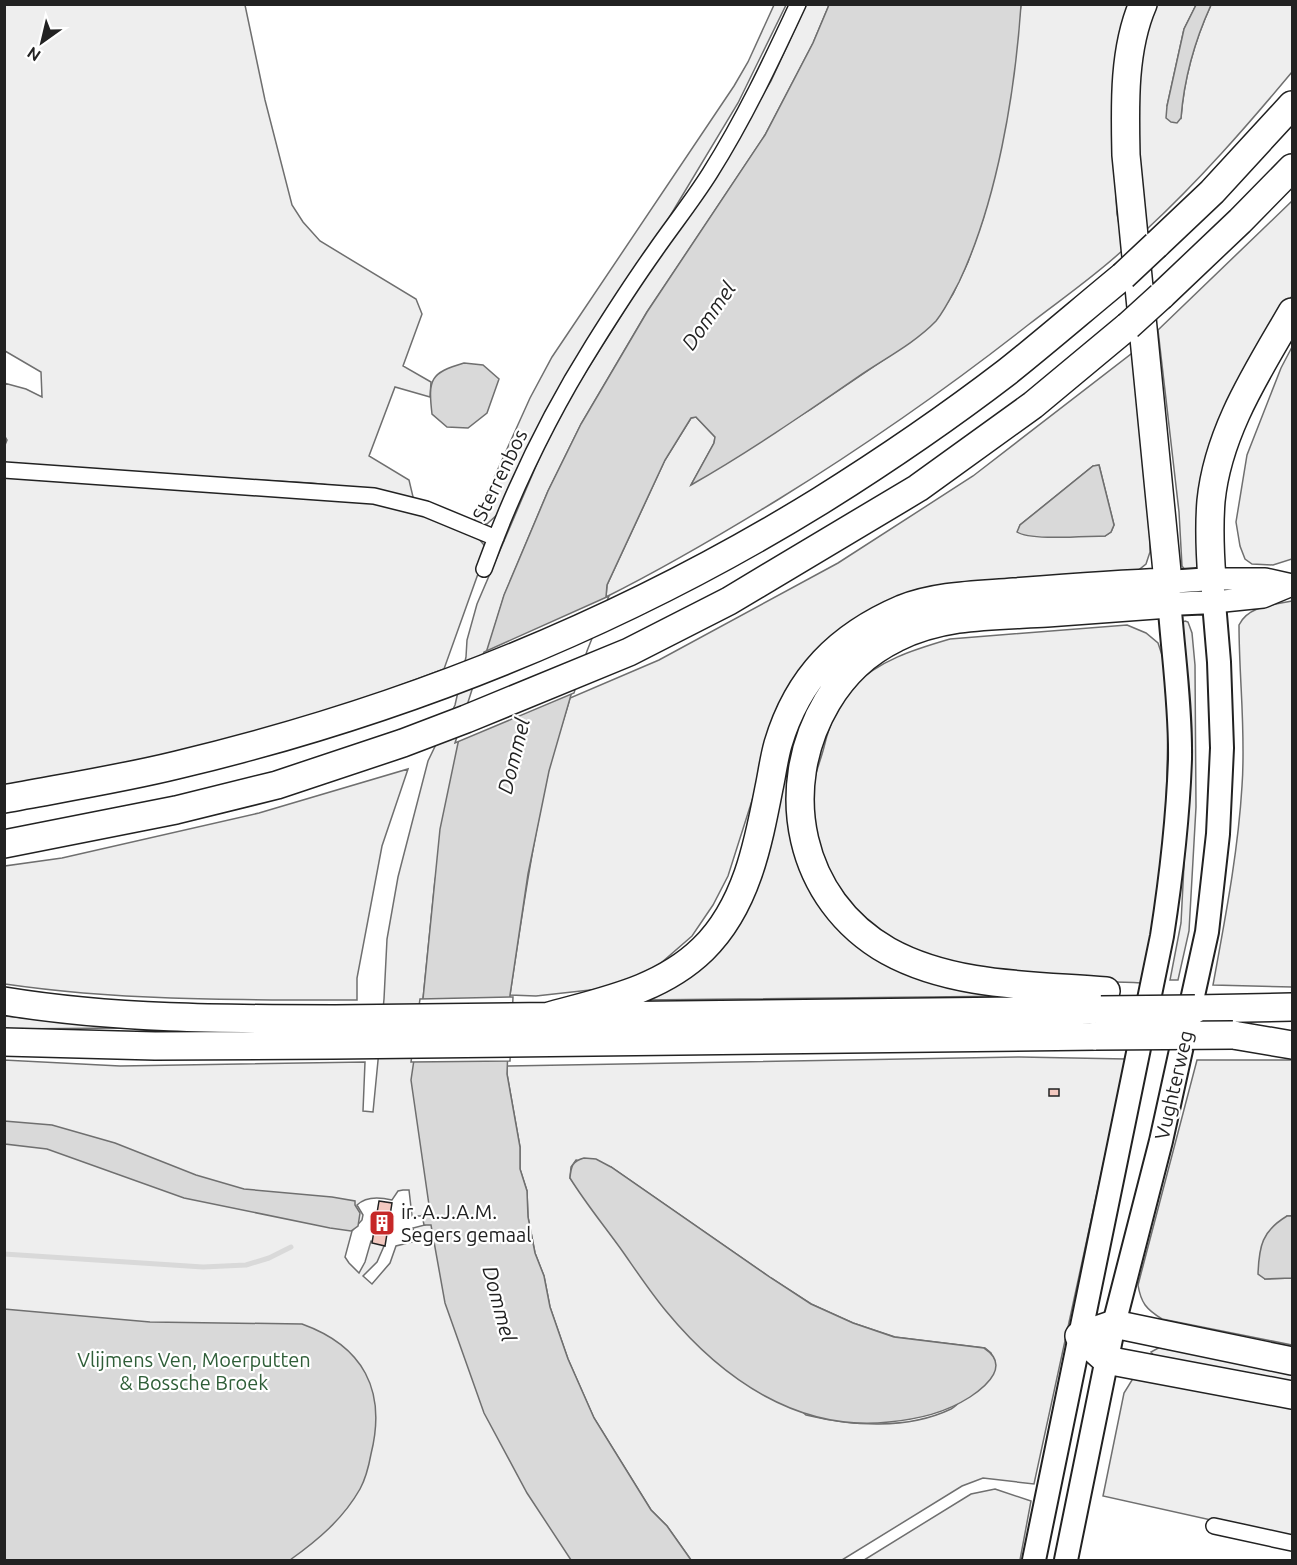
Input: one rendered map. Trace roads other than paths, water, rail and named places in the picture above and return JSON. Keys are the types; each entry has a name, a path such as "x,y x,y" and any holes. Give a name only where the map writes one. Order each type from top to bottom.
{"highway":[{"path":"1143,4 1130,59 1126,88 1126,155 1169,593"},
{"path":"4,799 175,766 265,743 417,695 545,644 644,599 779,525 894,453 1006,372 1123,276 1212,192 1293,105"},
{"path":"4,844 165,813 277,785 403,743 629,652 729,601 918,488 1033,405 1161,296 1293,168"},
{"path":"1213,590 1210,549 1211,501 1224,442 1247,392 1293,312"},
{"path":"1169,593 956,619 913,630 893,639 860,662 849,672 831,696 808,742 801,772 799,805 809,856 819,879 833,901 866,936 888,951 914,963 984,981 1104,1000 1195,1009 1293,1007"},
{"path":"546,1030 652,984 687,962 703,949 720,930 748,876 759,840 778,744 790,710 822,662 839,645 903,609 953,596 1169,593"},
{"path":"546,1030 1104,1000"},
{"path":"4,1001 118,1015 213,1019 334,1032"},
{"path":"4,1042 155,1046 334,1032 546,1030 1096,1036 1293,1034"},
{"path":"1233,1035 1293,1045"},
{"path":"1293,1361 1114,1324 1079,1336 1106,1360 1293,1395"}],"main road":[{"path":"1169,593 1213,590"},
{"name":"Vughterweg","path":"1066,1560 1114,1324 1161,1141 1201,966 1208,923 1218,834 1222,748 1219,662 1213,590"},
{"name":"Vughterweg","path":"1034,1560 1162,936 1170,886 1180,758 1176,670 1169,593"}],"street":[{"name":"Sterrenbos","path":"4,470 374,496 426,509 496,538 537,446 582,364 654,252 709,175 737,128 798,4"},
{"path":"484,570 496,538"},
{"path":"1213,590 1265,579 1293,585"},
{"path":"1214,1526 1293,1543"}],"water":[{"name":"Dommel","path":"829,5 1021,5 1009,110 984,217 959,282 936,321 899,350 755,446 691,485 715,437 696,417 691,418 665,460 607,585 606,597 584,650 549,771 528,874 510,995 507,1074 520,1147 520,1169 527,1191 528,1217 535,1253 568,1359 594,1418 651,1510 667,1526 691,1560 571,1560 527,1493 484,1413 445,1303 431,1225 424,1225 422,1215 430,1212 411,1080 423,999 440,829 458,743 504,595 548,491 581,424 647,312 765,135 813,43"},
{"path":"1196,5 1211,5 1191,60 1181,118 1177,123 1171,122 1166,118 1167,106 1184,29"},
{"path":"464,363 483,365 499,379 487,413 468,428 447,427 432,414 431,385 438,374 444,370"},
{"path":"1099,465 1114,525 1111,532 1105,536 1059,537 1024,535 1017,532 1020,525 1093,466"},
{"path":"4,1121 52,1125 115,1143 196,1175 244,1189 355,1201 360,1213 358,1226 351,1231 330,1228 184,1198 47,1149 5,1144"},
{"path":"584,1158 596,1159 611,1167 811,1304 853,1323 894,1337 984,1348 992,1354 995,1361 994,1374 983,1387 961,1403 921,1417 889,1422 856,1423 824,1418 793,1409 764,1396 737,1379 712,1358 688,1336 655,1297 570,1178 573,1165"},
{"path":"1287,1216 1292,1216 1292,1278 1265,1279 1258,1274 1261,1247 1272,1227"},
{"path":"4,1309 150,1322 302,1324 323,1333 355,1358 365,1373 372,1391 376,1410 375,1431 362,1485 338,1519 320,1537 290,1560 5,1560"}],"waterway":[{"path":"4,1254 203,1267 246,1265 269,1258 291,1247"}],"place":[{"name":"ir. A.J.A.M. Segers gemaal","path":"382,1223"}],"park label":[{"name":"Vlijmens Ven, Moerputten & Bossche Broek","path":"194,1372"}]}
